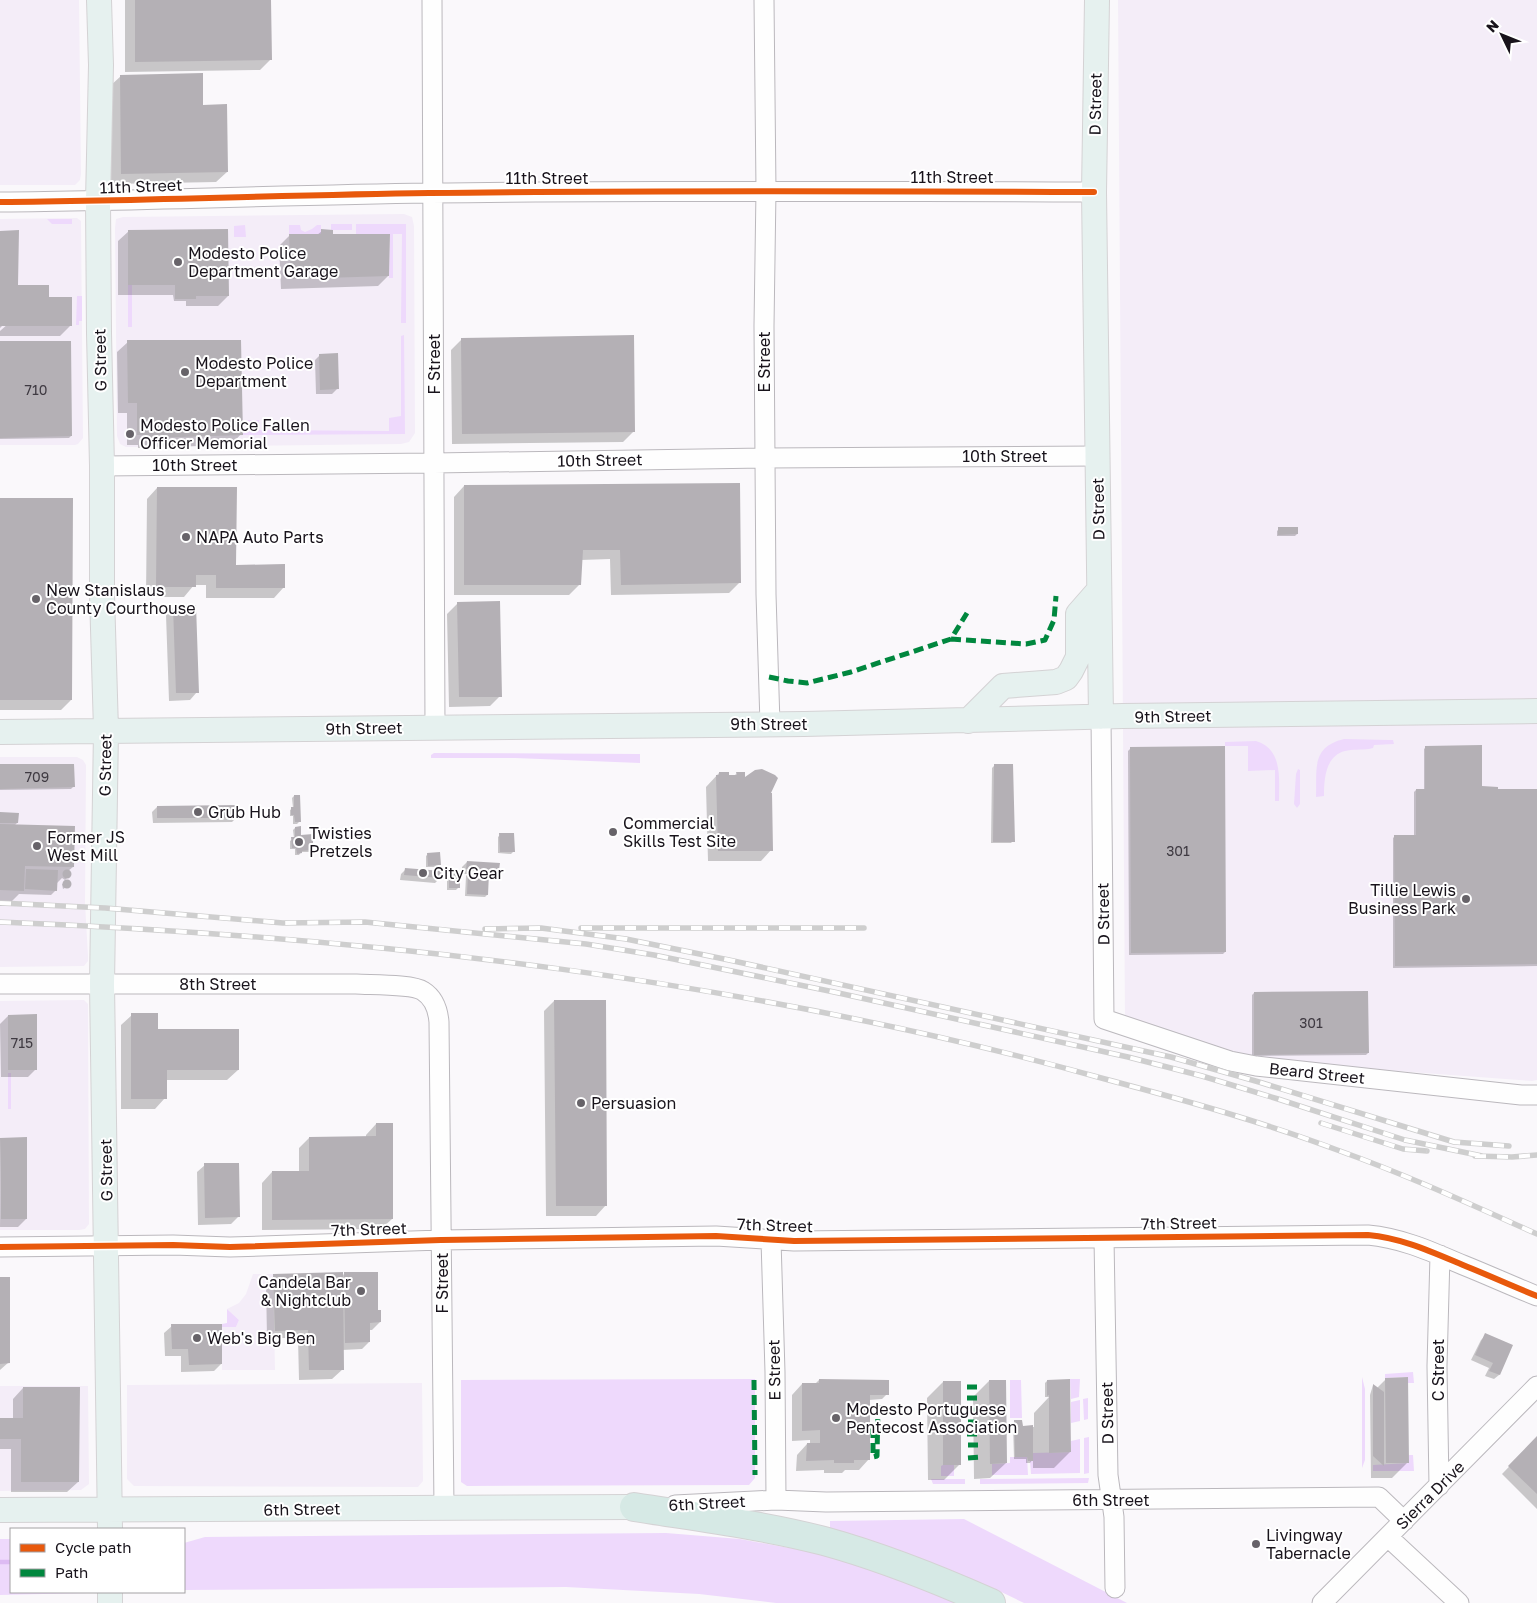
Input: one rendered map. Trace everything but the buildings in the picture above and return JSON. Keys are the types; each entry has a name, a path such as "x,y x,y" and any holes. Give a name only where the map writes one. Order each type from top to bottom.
{"highway":[{"path":"634,1506 751,1526 822,1541 940,1580 991,1603"}],"main road":[{"name":"G Street","path":"100,0 101,66 98,201 102,596 106,730 102,984 110,1520"},
{"name":"D Street","path":"1097,0 1094,192 1100,717"},
{"path":"968,721 1003,686 1056,682 1066,678 1072,671 1078,656 1078,614 1099,590"},
{"name":"9th Street","path":"0,732 770,724 1537,711"},
{"name":"6th Street","path":"0,1510 110,1520 444,1508 634,1506"}],"street":[{"name":"F Street","path":"432,0 435,728"},
{"name":"E Street","path":"764,0 766,594 770,724"},
{"name":"11th Street","path":"0,202 433,193 766,190 1094,192"},
{"name":"10th Street","path":"102,466 1098,456"},
{"name":"D Street","path":"1100,717 1104,1019"},
{"name":"8th Street","path":"0,984 356,984 410,987 423,990 432,1000"},
{"name":"F Street","path":"432,1000 438,1010 439,1022 444,1508"},
{"name":"Beard Street","path":"1104,1019 1230,1061 1256,1066 1521,1095 1537,1095"},
{"name":"7th Street","path":"0,1247 230,1247 442,1240 716,1236 771,1240 1368,1235 1386,1236 1440,1255 1537,1296"},
{"name":"D Street","path":"1104,1238 1108,1475 1114,1517 1115,1588"},
{"name":"E Street","path":"771,1240 776,1500"},
{"name":"C Street","path":"1439,1486 1437,1366 1440,1255"},
{"name":"Sierra Drive","path":"1322,1603 1537,1386"},
{"name":"6th Street","path":"634,1506 776,1500 835,1502 1378,1497 1404,1521"},
{"path":"1388,1537 1459,1603"}],"shaded area":[{"path":"0,0 79,0 81,174 80,180 75,185 0,185"},
{"path":"1118,0 1537,0 1537,1080 1260,1061 1125,1019"},
{"path":"404,214 412,217 414,226 415,433 409,442 401,444 131,447 120,444 117,436 116,219 123,217"},
{"path":"77,218 81,221 83,438 75,445 0,445 0,219"},
{"path":"47,219 72,219 72,224 52,224"},
{"path":"331,224 352,224 352,230 331,230"},
{"path":"356,224 406,224 406,323 401,323 402,234 393,234 393,278 389,278 390,234 356,234"},
{"path":"245,225 246,237 234,237 234,226"},
{"path":"289,225 300,225 301,230 305,232 317,225 321,225 321,234 289,234"},
{"path":"128,285 132,285 132,327 128,327"},
{"path":"77,296 82,296 82,321 79,321 79,325 76,325"},
{"path":"404,335 405,434 243,435 242,424 246,420 259,420 259,430 389,431 389,418 401,416 401,336"},
{"path":"1344,739 1393,740 1394,744 1374,745 1373,748 1369,749 1348,750 1338,754 1333,758 1327,769 1324,796 1316,797 1317,768 1321,753 1333,743"},
{"path":"1256,741 1265,745 1275,758 1279,774 1279,801 1275,801 1275,770 1248,771 1248,746 1225,746 1225,742"},
{"path":"434,753 640,754 640,763 515,758 431,758 431,755"},
{"path":"0,757 77,757 83,760 86,765 85,903 88,961 84,966 0,967"},
{"path":"1298,769 1300,770 1300,804 1297,808 1294,804"},
{"path":"84,1000 88,1004 89,1224 85,1229 79,1230 0,1230 0,1001"},
{"path":"8,1073 11,1073 11,1109 8,1109"},
{"path":"253,1274 273,1274 275,1370 222,1370 222,1327 236,1327 239,1320 227,1309 239,1303 246,1294"},
{"path":"227,1309 239,1320 236,1327 222,1327 222,1324 227,1323"},
{"path":"1413,1372 1414,1383 1408,1383 1408,1377 1385,1378 1385,1374"},
{"path":"1362,1377 1365,1389 1365,1460 1362,1468"},
{"path":"755,1379 755,1478 749,1485 467,1486 461,1482 461,1380"},
{"path":"1070,1379 1080,1379 1079,1397 1071,1399"},
{"path":"1010,1380 1021,1380 1022,1418 1010,1418"},
{"path":"422,1383 423,1481 418,1487 134,1486 127,1479 127,1385"},
{"path":"0,1386 88,1386 89,1484 81,1490 0,1491"},
{"path":"1088,1398 1088,1419 1084,1420 1083,1399"},
{"path":"1080,1400 1080,1421 1071,1423 1071,1402"},
{"path":"1089,1437 1089,1473 1084,1474 1084,1438"},
{"path":"1080,1439 1080,1473 1031,1474 1030,1461 1033,1461 1033,1453 1071,1452 1071,1441"},
{"path":"1409,1455 1413,1455 1414,1471 1373,1471 1373,1465 1409,1463"},
{"path":"1010,1457 1027,1457 1028,1475 992,1475 992,1464 1010,1463"},
{"path":"954,1465 954,1476 941,1476 941,1466"},
{"path":"1089,1478 1088,1483 980,1484 980,1479"},
{"path":"931,1479 965,1479 965,1484 933,1484"},
{"path":"964,1519 1127,1603 1024,1603 995,1589 887,1546 830,1532 830,1521"},
{"path":"666,1533 740,1539 833,1556 963,1603 776,1603 699,1594 566,1587 185,1590 185,1543 205,1537"},
{"path":"0,1539 10,1539 10,1593 87,1593 0,1595"}],"waterway":[{"path":"0,1562 10,1562"}],"railway":[{"path":"0,903 105,908 283,923 365,922 586,944 654,955 834,992 1128,1057 1202,1076 1405,1140 1482,1156"},
{"path":"0,922 140,929 419,952 696,989 833,1014 969,1044 1135,1087 1253,1121 1365,1160 1537,1234"},
{"path":"485,929 541,928 626,939 729,960 1171,1057 1454,1142 1509,1146"},
{"path":"581,928 864,928"},
{"path":"1321,1123 1403,1149 1427,1151"},
{"path":"1475,1156 1512,1157 1537,1155"}],"marked path":[{"path":"951,639 1026,644 1045,640 1054,620 1056,596"},
{"path":"769,677 807,683 851,672 951,639 967,613"},
{"path":"754,1380 755,1475"},
{"path":"967,1387 981,1387"},
{"path":"967,1398 981,1398"},
{"path":"870,1431 873,1431 873,1457 877,1456 878,1407 888,1411"},
{"path":"968,1410 981,1410"},
{"path":"968,1422 981,1422"},
{"path":"877,1431 888,1431"},
{"path":"967,1434 981,1434"},
{"path":"968,1445 981,1445"},
{"path":"968,1458 981,1457"}],"cycle path":[{"path":"0,202 512,192 1094,192"},
{"path":"0,1247 173,1245 230,1247 441,1240 716,1236 794,1241 1368,1235 1393,1239 1417,1246 1537,1296"}],"place":[{"name":"Modesto Police Department Garage","path":"178,262"},
{"name":"Modesto Police Department","path":"185,372"},
{"name":"Modesto Police Fallen Officer Memorial","path":"130,434"},
{"name":"NAPA Auto Parts","path":"186,537"},
{"name":"New Stanislaus County Courthouse","path":"36,599"},
{"name":"Grub Hub","path":"198,812"},
{"name":"Commercial Skills Test Site","path":"613,832"},
{"name":"Twisties Pretzels","path":"299,842"},
{"name":"Former JS West Mill","path":"37,846"},
{"name":"City Gear","path":"423,873"},
{"name":"Tillie Lewis Business Park","path":"1466,899"},
{"name":"Persuasion","path":"581,1103"},
{"name":"Candela Bar & Nightclub","path":"361,1291"},
{"name":"Web's Big Ben","path":"197,1338"},
{"name":"Modesto Portuguese Pentecost Association","path":"836,1418"},
{"name":"Livingway Tabernacle","path":"1256,1544"}]}
